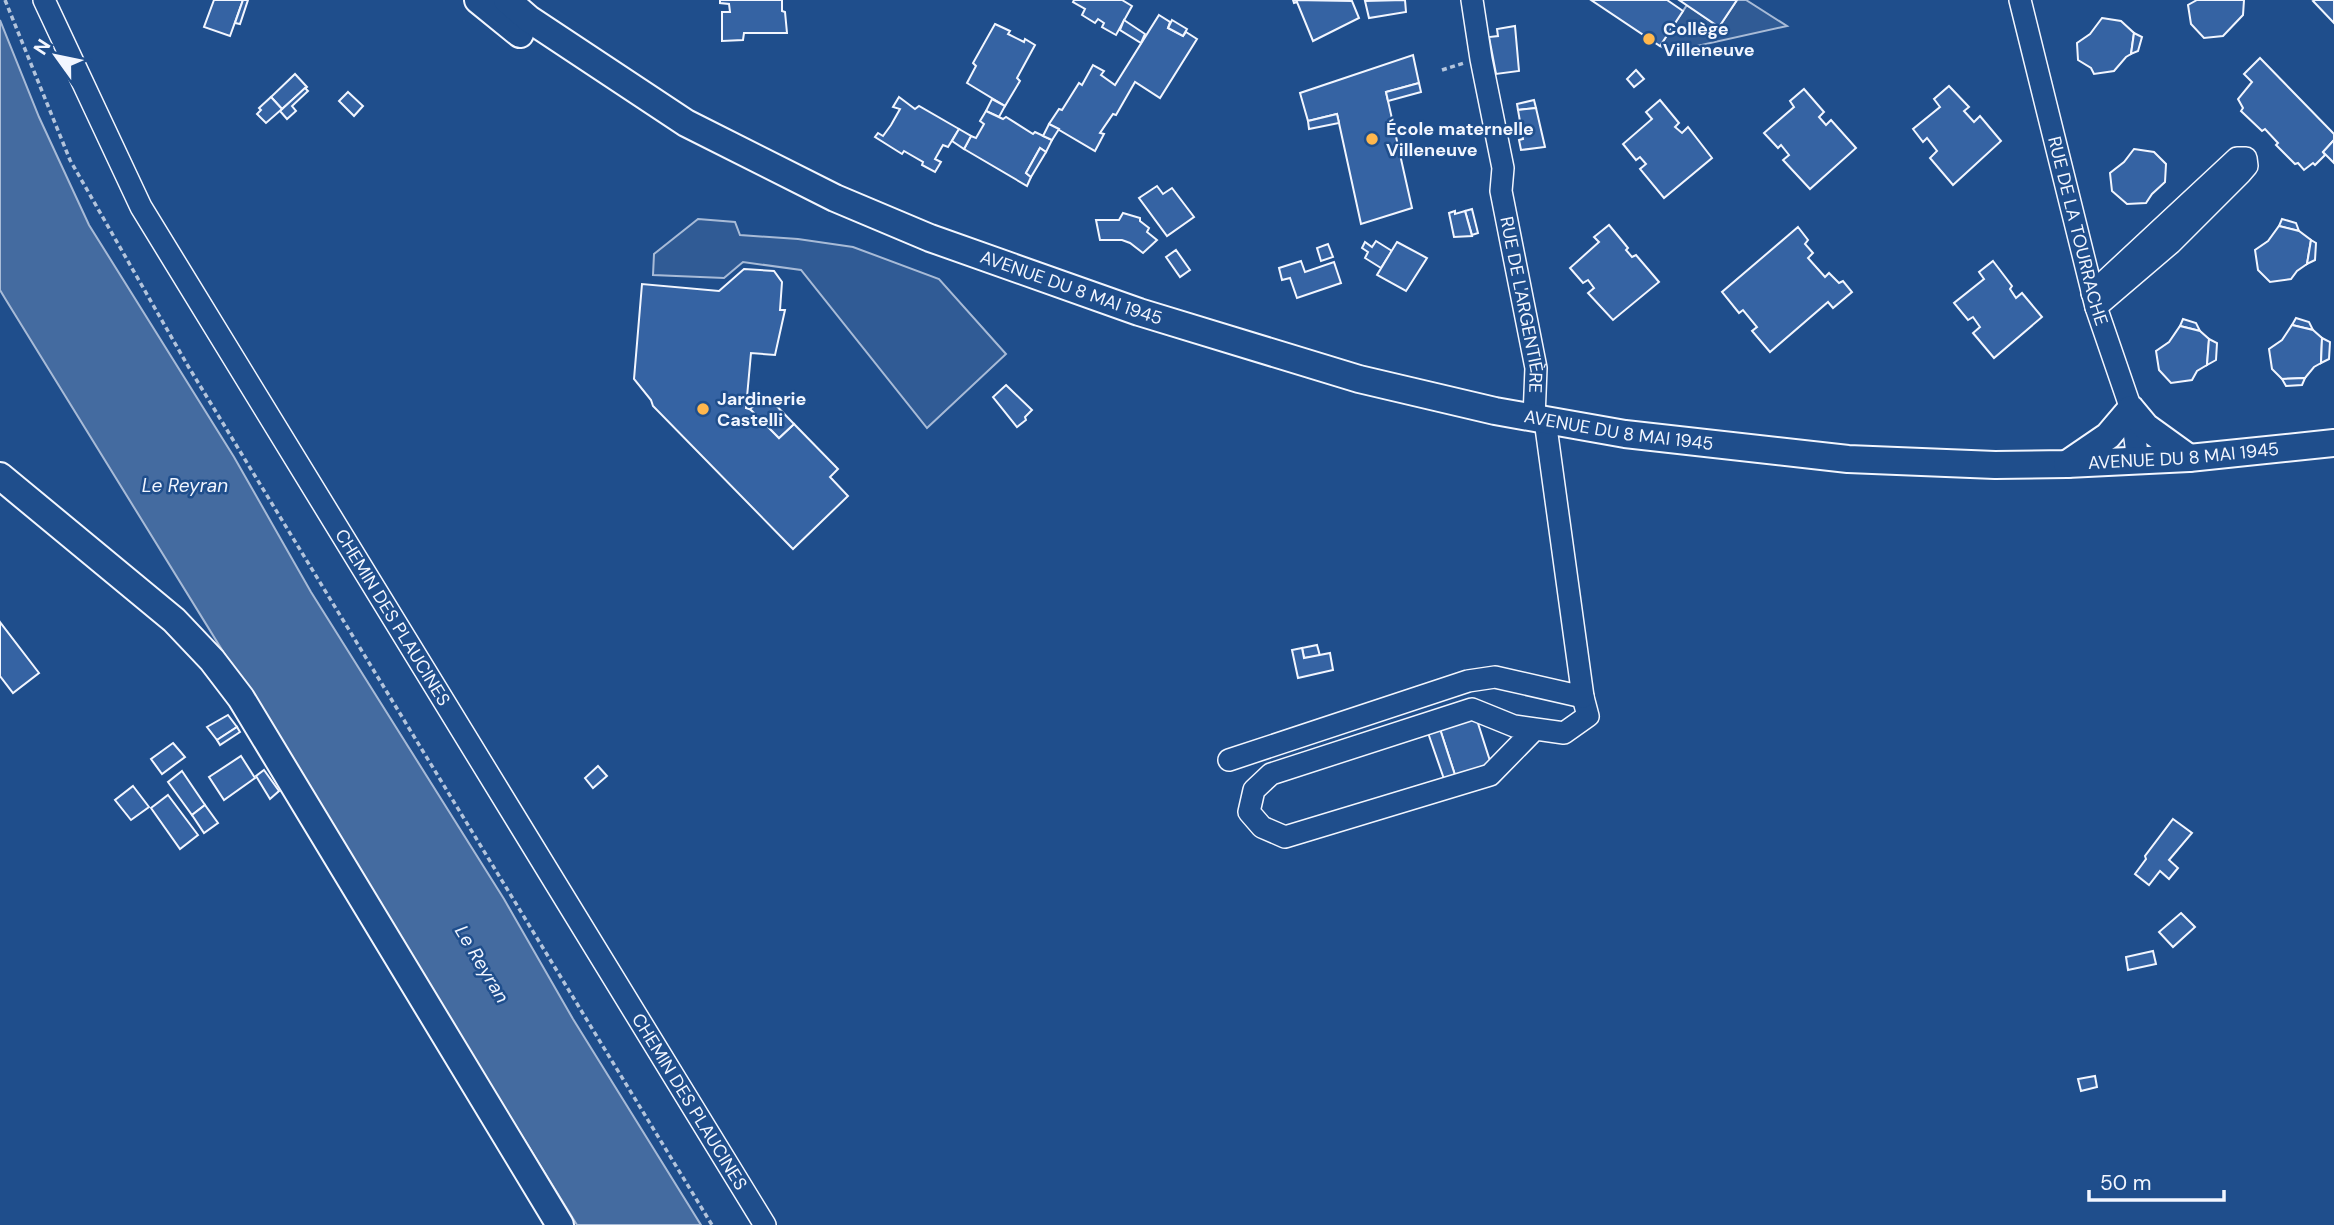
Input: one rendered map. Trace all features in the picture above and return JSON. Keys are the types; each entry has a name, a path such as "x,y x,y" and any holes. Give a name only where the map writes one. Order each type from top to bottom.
{"main road":[{"name":"AVENUE DU 8 MAI 1945","path":"478,0 519,33 677,137 834,212 930,238"},
{"name":"AVENUE DU 8 MAI 1945","path":"507,0 529,19 686,123 835,198 930,238 1139,312 1359,379 1539,419 1625,434 1836,458 1995,465 2067,464 2189,458 2334,443"},
{"path":"2067,464 2108,436 2131,409 2146,427 2189,458"},
{"path":"0,476 174,620 219,669 241,698 560,1225"}],"street":[{"name":"CHEMIN DES PLAUCINES","path":"44,0 141,207 765,1225"},
{"name":"RUE DE L'ARGENTIÈRE","path":"1460,0 1491,170 1502,191"},
{"name":"RUE DE L'ARGENTIÈRE","path":"1472,0 1503,168 1502,191 1536,368 1539,419 1583,697"},
{"name":"RUE DE LA TOURRACHE","path":"2020,0 2094,300 2131,409 2138,461"},
{"path":"2237,158 2246,158 2246,166 2241,173 2171,243 2094,300 2237,158"},
{"path":"1229,760 1468,681 1495,677 1583,697 1588,716 1564,733 1514,726 1472,709 1271,774 1254,790 1249,812 1262,827 1285,837 1490,775 1535,729"}],"path":[{"path":"5,0 70,160 174,341 400,717 712,1225"},
{"path":"1443,70 1469,61"}],"shaded area":[{"path":"1737,0 1746,0 1787,26 1670,52 1660,46 1687,5 1719,27"},
{"path":"698,219 735,222 740,235 798,239 853,247 939,279 1006,354 927,428 801,270 743,262 724,278 653,275 654,254"}],"water":[{"name":"Le Reyran","path":"0,20 39,117 89,225 234,457 311,592 504,899 573,1019 701,1225 577,1225 0,290"}],"building":[{"path":"214,0 243,0 230,36 204,27"},
{"path":"243,0 248,0 240,24 235,23"},
{"path":"720,0 782,0 787,33 744,33 743,40 722,41 722,12 730,12 729,4 720,3"},
{"path":"1122,0 1132,6 1116,35 1102,27 1104,23 1098,19 1095,23 1082,15 1085,9 1073,2"},
{"path":"1293,0 1352,1 1359,18 1313,41 1297,2 1294,3"},
{"path":"1405,0 1406,12 1369,18 1365,1"},
{"path":"1591,0 1667,0 1683,11 1660,46"},
{"path":"1679,0 1737,0 1719,27"},
{"path":"2197,0 2244,0 2243,15 2223,36 2204,38 2191,24 2188,5"},
{"path":"2334,0 2334,23 2313,1"},
{"path":"1159,15 1170,22 1168,28 1183,36 1186,32 1197,39 1160,98 1135,82 1116,115 1113,114 1100,133 1104,134 1095,151 1049,124 1059,109 1062,110 1079,83 1082,85 1093,65 1104,71 1101,75 1115,85"},
{"path":"2102,18 2121,21 2134,33 2131,54 2114,71 2094,74 2091,68 2078,60 2077,43 2090,34"},
{"path":"1124,20 1145,34 1141,43 1120,30"},
{"path":"1172,20 1187,29 1183,36 1168,28"},
{"path":"995,24 1010,31 1008,34 1035,45 1017,78 1020,81 1005,106 967,83 976,66 973,63"},
{"path":"1515,26 1519,71 1496,74 1489,37 1498,36 1497,29"},
{"path":"2134,33 2142,37 2138,51 2131,54"},
{"path":"1413,55 1419,83 1386,92 1412,208 1361,224 1337,114 1308,121 1300,93"},
{"path":"2260,58 2334,134 2334,140 2323,152 2325,155 2315,165 2313,163 2304,170 2276,145 2278,143 2265,129 2262,131 2241,111 2243,108 2238,99 2252,82 2244,74"},
{"path":"1636,70 1644,79 1634,87 1627,79"},
{"path":"295,74 307,87 282,109 271,97"},
{"path":"1419,83 1421,92 1388,101 1386,92"},
{"path":"1949,86 1969,107 1964,111 1974,122 1980,116 2001,141 1953,185 1930,158 1937,151 1927,138 1923,142 1913,129 1940,107 1934,99"},
{"path":"305,88 308,91 292,106 296,111 287,119 280,111"},
{"path":"1804,89 1824,112 1819,117 1826,125 1831,120 1856,148 1810,189 1783,160 1789,155 1781,145 1778,148 1764,133 1794,107 1790,101"},
{"path":"348,92 363,106 354,116 339,101"},
{"path":"271,97 282,109 266,123 257,114 261,110 259,108"},
{"path":"899,97 915,109 919,106 959,129 948,147 943,145 935,159 941,162 935,172 922,165 923,162 904,151 902,154 875,137 878,133 883,136 891,125 900,109 893,107"},
{"path":"992,99 1005,106 999,117 986,111"},
{"path":"1534,100 1536,108 1518,110 1517,104"},
{"path":"1660,100 1679,123 1675,127 1682,133 1688,127 1712,158 1664,198 1640,169 1646,164 1640,157 1636,160 1623,144 1652,119 1646,112"},
{"path":"1536,108 1545,147 1521,150 1519,140 1523,139 1518,110"},
{"path":"986,111 1003,119 1006,117 1033,134 1035,132 1052,140 1046,152 1040,148 1026,173 1031,177 1027,186 964,149 971,136 976,138 984,124 980,121"},
{"path":"1337,114 1339,123 1309,129 1308,121"},
{"path":"1049,124 1059,129 1052,140 1043,136"},
{"path":"959,129 971,136 964,149 952,141"},
{"path":"2334,140 2334,163 2323,152"},
{"path":"1040,148 1046,152 1031,177 1026,173"},
{"path":"2134,149 2154,152 2166,164 2165,182 2146,203 2127,204 2112,191 2110,173 2124,162"},
{"path":"1157,186 1163,194 1172,188 1194,217 1167,236 1139,198"},
{"path":"1472,209 1478,233 1472,235 1465,211"},
{"path":"1455,211 1455,214 1465,211 1472,236 1454,237 1449,213"},
{"path":"1123,213 1140,218 1149,228 1147,232 1157,240 1143,253 1122,240 1100,240 1096,220 1119,220"},
{"path":"2282,219 2296,223 2299,231 2279,226"},
{"path":"1609,225 1632,257 1636,255 1659,282 1613,320 1588,293 1594,288 1588,280 1583,283 1570,268 1599,242 1594,237"},
{"path":"2279,226 2299,231 2311,240 2307,264 2291,279 2270,282 2258,270 2255,250 2268,241"},
{"path":"1798,227 1808,240 1805,244 1813,253 1808,258 1825,277 1829,273 1839,283 1843,281 1852,292 1833,308 1828,302 1770,352 1752,331 1757,327 1743,310 1739,313 1722,292"},
{"path":"2311,240 2316,243 2315,260 2307,264"},
{"path":"1376,241 1392,251 1381,268 1365,258 1368,252 1362,248 1365,242 1372,247"},
{"path":"1397,242 1427,258 1406,291 1377,275"},
{"path":"1328,244 1333,257 1321,261 1317,248"},
{"path":"1176,250 1190,270 1180,277 1166,257"},
{"path":"1301,261 1305,272 1334,262 1341,283 1297,298 1290,278 1282,280 1279,268"},
{"path":"1993,261 2012,286 2010,289 2016,298 2022,293 2042,317 1994,358 1973,333 1980,327 1973,317 1968,320 1954,303 1984,279 1979,272"},
{"name":"Jardinerie Castelli","path":"744,269 774,271 782,282 780,310 785,310 775,355 751,353 746,408 752,410 779,438 794,424 838,469 830,477 848,496 793,549 653,406 634,379 642,284 719,291"},
{"path":"2296,318 2309,322 2313,330 2292,325"},
{"path":"2183,319 2196,323 2200,331 2180,326"},
{"path":"2292,325 2313,330 2322,338 2321,363 2305,378 2282,379 2272,369 2269,349 2282,340"},
{"path":"2180,326 2200,331 2209,339 2207,365 2197,371 2192,380 2171,383 2159,370 2156,351 2169,342"},
{"path":"2322,338 2330,342 2329,359 2321,363"},
{"path":"2209,339 2217,343 2216,360 2207,365"},
{"path":"2305,378 2302,385 2286,386 2282,379"},
{"path":"1006,385 1032,410 1025,417 1026,420 1017,427 993,397"},
{"path":"767,396 794,424 779,438 750,409"},
{"path":"0,622 39,673 13,693 0,676"},
{"path":"1317,645 1320,656 1304,658 1302,648"},
{"path":"1302,648 1304,658 1330,653 1333,670 1298,678 1292,650"},
{"path":"1475,714 1491,764 1455,775 1439,726"},
{"path":"228,715 237,727 217,740 207,727"},
{"path":"1439,726 1455,775 1444,779 1427,730"},
{"path":"237,727 240,732 220,745 217,740"},
{"path":"173,743 185,757 162,774 151,759"},
{"path":"241,756 255,778 224,800 209,777"},
{"path":"598,766 607,776 593,788 585,778"},
{"path":"264,770 279,791 270,799 256,776"},
{"path":"182,771 205,805 192,815 168,782"},
{"path":"133,786 149,807 131,820 115,800"},
{"path":"168,795 198,835 180,849 151,808"},
{"path":"205,805 218,823 204,833 192,815"},
{"path":"2173,819 2192,833 2169,860 2178,868 2169,879 2160,871 2149,885 2135,874"},
{"path":"2181,913 2195,927 2173,947 2159,932"},
{"path":"2153,951 2156,964 2128,970 2126,957"},
{"path":"2095,1076 2097,1087 2081,1091 2078,1079"}],"place":[{"name":"Collège Villeneuve","path":"1649,39"},
{"name":"École maternelle Villeneuve","path":"1372,139"},
{"name":"Jardinerie Castelli","path":"703,409"}]}
